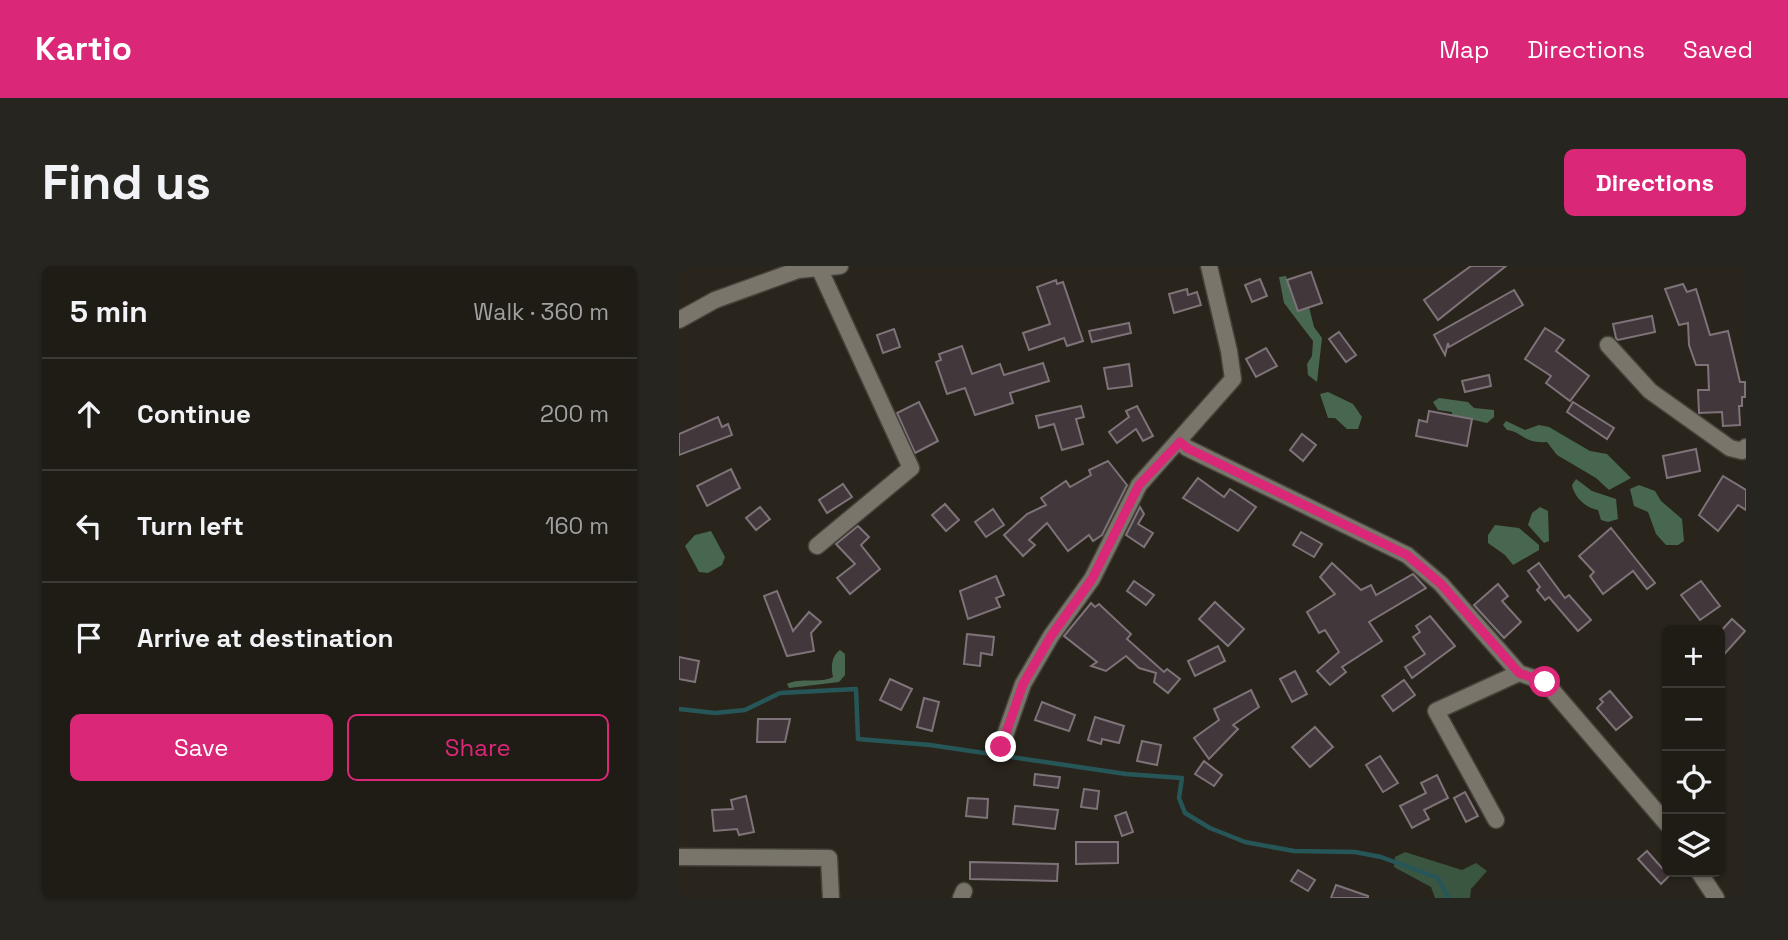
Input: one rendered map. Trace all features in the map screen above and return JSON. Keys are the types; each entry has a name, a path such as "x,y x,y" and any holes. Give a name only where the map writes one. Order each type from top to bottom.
{"street":[{"path":"679,320 715,300 798,270 840,266"},
{"path":"1001,747 1023,684 1051,636 1092,579 1139,485 1180,442 1233,379 1230,351 1209,266"},
{"path":"817,546 911,468 820,270"},
{"path":"1608,345 1650,391 1730,448 1742,451 1746,447"},
{"path":"1180,442 1187,448 1423,566 1519,673 1545,682 1662,818"},
{"path":"1496,820 1436,711 1519,673"},
{"path":"679,857 829,858 831,898"},
{"path":"1702,877 1716,898"}],"green space":[{"path":"1286,276 1298,311 1309,307 1314,327 1322,338 1317,382 1308,375 1307,364 1312,356 1313,341 1284,303 1279,277"},
{"path":"1328,392 1353,404 1362,417 1358,429 1347,429 1335,418 1328,418 1320,394"},
{"path":"1439,398 1468,402 1474,408 1494,410 1494,417 1487,423 1452,415 1452,412 1438,410 1433,402"},
{"path":"1506,421 1525,430 1539,425 1549,427 1590,451 1607,454 1631,478 1609,490 1596,478 1557,455 1547,442 1528,440 1507,430 1503,425"},
{"path":"1576,479 1592,491 1616,499 1618,519 1608,522 1601,520 1598,510 1581,501 1572,485"},
{"path":"1639,485 1655,491 1661,501 1682,519 1684,541 1678,545 1666,545 1656,534 1648,512 1634,506 1630,489"},
{"path":"1540,507 1548,511 1549,541 1544,543 1528,525 1532,513"},
{"path":"1495,525 1519,528 1539,545 1539,550 1513,565 1505,555 1488,543 1488,535"},
{"path":"711,531 725,557 722,565 708,573 699,572 685,546 695,535"},
{"path":"840,650 845,654 845,675 839,682 789,688 787,684 792,682 833,677 832,662"},
{"path":"1405,852 1462,870 1476,863 1487,871 1471,889 1470,898 1435,898 1431,887 1394,867 1395,857"}],"building":[{"path":"1471,266 1506,266 1438,320 1424,300"},
{"path":"1311,272 1322,303 1298,311 1287,280"},
{"path":"1260,279 1267,296 1252,302 1245,285"},
{"path":"1056,280 1057,284 1063,282 1083,341 1067,346 1064,338 1029,350 1023,333 1050,324 1037,287"},
{"path":"1683,284 1687,292 1696,289 1710,335 1728,331 1740,382 1745,382 1745,397 1742,397 1742,406 1739,406 1740,425 1723,426 1722,412 1699,413 1698,390 1709,390 1708,365 1696,365 1689,345 1688,323 1679,325 1665,289"},
{"path":"1187,289 1188,295 1197,292 1201,305 1174,313 1169,294"},
{"path":"1514,290 1523,305 1449,347 1448,343 1445,355 1434,335"},
{"path":"1652,316 1655,332 1618,340 1616,338 1613,324"},
{"path":"1129,323 1131,333 1092,342 1089,331"},
{"path":"1545,328 1564,340 1556,351 1589,376 1570,401 1546,383 1551,376 1525,359"},
{"path":"894,329 900,347 883,353 877,335"},
{"path":"1339,332 1356,355 1346,362 1329,339"},
{"path":"962,346 972,374 1000,364 1004,375 1043,363 1049,381 1010,393 1013,403 975,415 965,388 947,394 936,362 941,360 939,354"},
{"path":"1266,348 1277,366 1256,377 1246,359"},
{"path":"1129,364 1132,386 1108,389 1104,368"},
{"path":"1489,375 1491,386 1465,392 1462,381"},
{"path":"919,402 938,441 915,453 897,413"},
{"path":"1573,402 1614,428 1607,439 1567,412"},
{"path":"1081,406 1084,417 1076,419 1083,444 1062,450 1054,424 1039,428 1036,416"},
{"path":"1137,406 1153,436 1143,441 1136,429 1117,443 1109,432 1129,417 1126,411"},
{"path":"1429,411 1472,419 1467,446 1416,436 1419,420 1427,422"},
{"path":"718,417 722,427 728,424 732,435 679,455 679,434"},
{"path":"1302,434 1316,445 1303,461 1290,450"},
{"path":"1696,449 1700,471 1667,478 1663,456"},
{"path":"1108,461 1127,485 1102,535 1093,541 1089,535 1068,551 1047,523 1029,540 1035,545 1023,556 1004,535 1027,514 1046,505 1041,498 1066,481 1070,487 1091,475 1089,470"},
{"path":"731,469 740,488 707,506 697,486"},
{"path":"1723,476 1746,490 1746,510 1738,505 1718,531 1699,515"},
{"path":"1198,478 1224,497 1230,489 1256,507 1238,531 1183,498"},
{"path":"843,484 852,497 827,513 819,500"},
{"path":"945,504 959,520 946,531 932,515"},
{"path":"760,507 770,519 756,530 746,518"},
{"path":"1140,507 1144,514 1138,524 1153,533 1144,547 1126,535"},
{"path":"993,509 1004,525 986,537 975,522"},
{"path":"858,526 869,537 861,545 880,569 850,594 837,578 855,564 836,544"},
{"path":"1611,528 1655,583 1647,589 1633,571 1603,594 1590,576 1594,572 1579,556"},
{"path":"1301,532 1322,544 1314,557 1293,545"},
{"path":"1332,563 1361,590 1371,585 1376,595 1413,574 1426,588 1369,622 1382,641 1342,667 1346,672 1330,685 1317,671 1339,652 1325,630 1319,633 1307,612 1335,594 1320,577"},
{"path":"1539,563 1565,598 1569,595 1591,620 1578,631 1549,597 1545,600 1537,590 1540,587 1528,571"},
{"path":"996,576 1004,595 996,598 1000,607 968,619 960,591"},
{"path":"1134,581 1154,595 1146,605 1127,591"},
{"path":"1701,581 1720,606 1700,620 1681,595"},
{"path":"1498,584 1508,596 1502,601 1521,622 1504,638 1474,605"},
{"path":"777,591 793,631 809,612 821,622 811,633 814,651 787,656 764,596"},
{"path":"1215,602 1244,629 1228,646 1199,619"},
{"path":"1091,603 1095,607 1099,604 1131,634 1127,639 1164,672 1167,669 1180,679 1168,693 1154,682 1156,673 1139,668 1126,656 1106,671 1091,666 1097,662 1064,636"},
{"path":"1430,616 1455,646 1412,678 1405,667 1425,654 1413,637 1420,632 1416,626"},
{"path":"1732,619 1745,631 1725,653 1725,627"},
{"path":"967,634 994,637 992,655 981,653 980,666 964,664"},
{"path":"1218,646 1225,661 1195,676 1188,661"},
{"path":"679,657 699,661 695,682 679,679"},
{"path":"1295,671 1307,694 1292,702 1280,679"},
{"path":"890,679 912,689 901,710 880,700"},
{"path":"1404,680 1415,695 1393,711 1382,696"},
{"path":"1251,690 1259,707 1233,725 1238,729 1209,759 1194,738 1219,720 1214,709"},
{"path":"1610,691 1632,717 1616,730 1597,708 1603,702 1600,699"},
{"path":"924,698 939,702 932,731 917,727"},
{"path":"1042,702 1075,715 1069,731 1035,720"},
{"path":"1095,717 1124,726 1119,743 1102,739 1101,744 1088,740"},
{"path":"758,719 790,719 785,742 757,742"},
{"path":"1315,727 1333,747 1310,767 1292,747"},
{"path":"1142,741 1161,745 1157,765 1137,761"},
{"path":"1380,756 1398,783 1383,792 1366,765"},
{"path":"1204,761 1222,775 1214,786 1195,774"},
{"path":"1035,774 1060,777 1058,788 1034,785"},
{"path":"1437,775 1448,798 1424,810 1429,819 1412,828 1400,806 1426,793 1421,783"},
{"path":"1084,789 1099,791 1097,809 1081,807"},
{"path":"1465,792 1478,816 1466,822 1454,798"},
{"path":"746,796 754,832 739,835 737,829 714,831 712,810 733,809 731,800"},
{"path":"968,798 988,799 987,818 966,816"},
{"path":"1015,806 1058,810 1055,829 1013,824"},
{"path":"1126,812 1133,832 1122,836 1115,816"},
{"path":"1076,842 1118,842 1118,863 1076,864"},
{"path":"1647,851 1662,868 1662,877 1668,877 1661,884 1638,859"},
{"path":"970,862 1058,864 1057,881 970,879"},
{"path":"1298,870 1315,880 1308,891 1291,881"},
{"path":"1336,885 1368,896 1368,898 1331,898"}],"waterway":[{"path":"679,709 715,713 745,710 780,693 856,689 858,739 930,745 1126,774 1182,778 1179,798 1185,813 1210,828 1245,842 1294,851 1355,852 1381,857 1438,878 1449,898"}],"route":[{"path":"1001,747 1023,684 1051,636 1092,579 1139,485 1157,463 1180,442 1187,448 1407,555 1441,584 1519,673 1545,682"}]}
